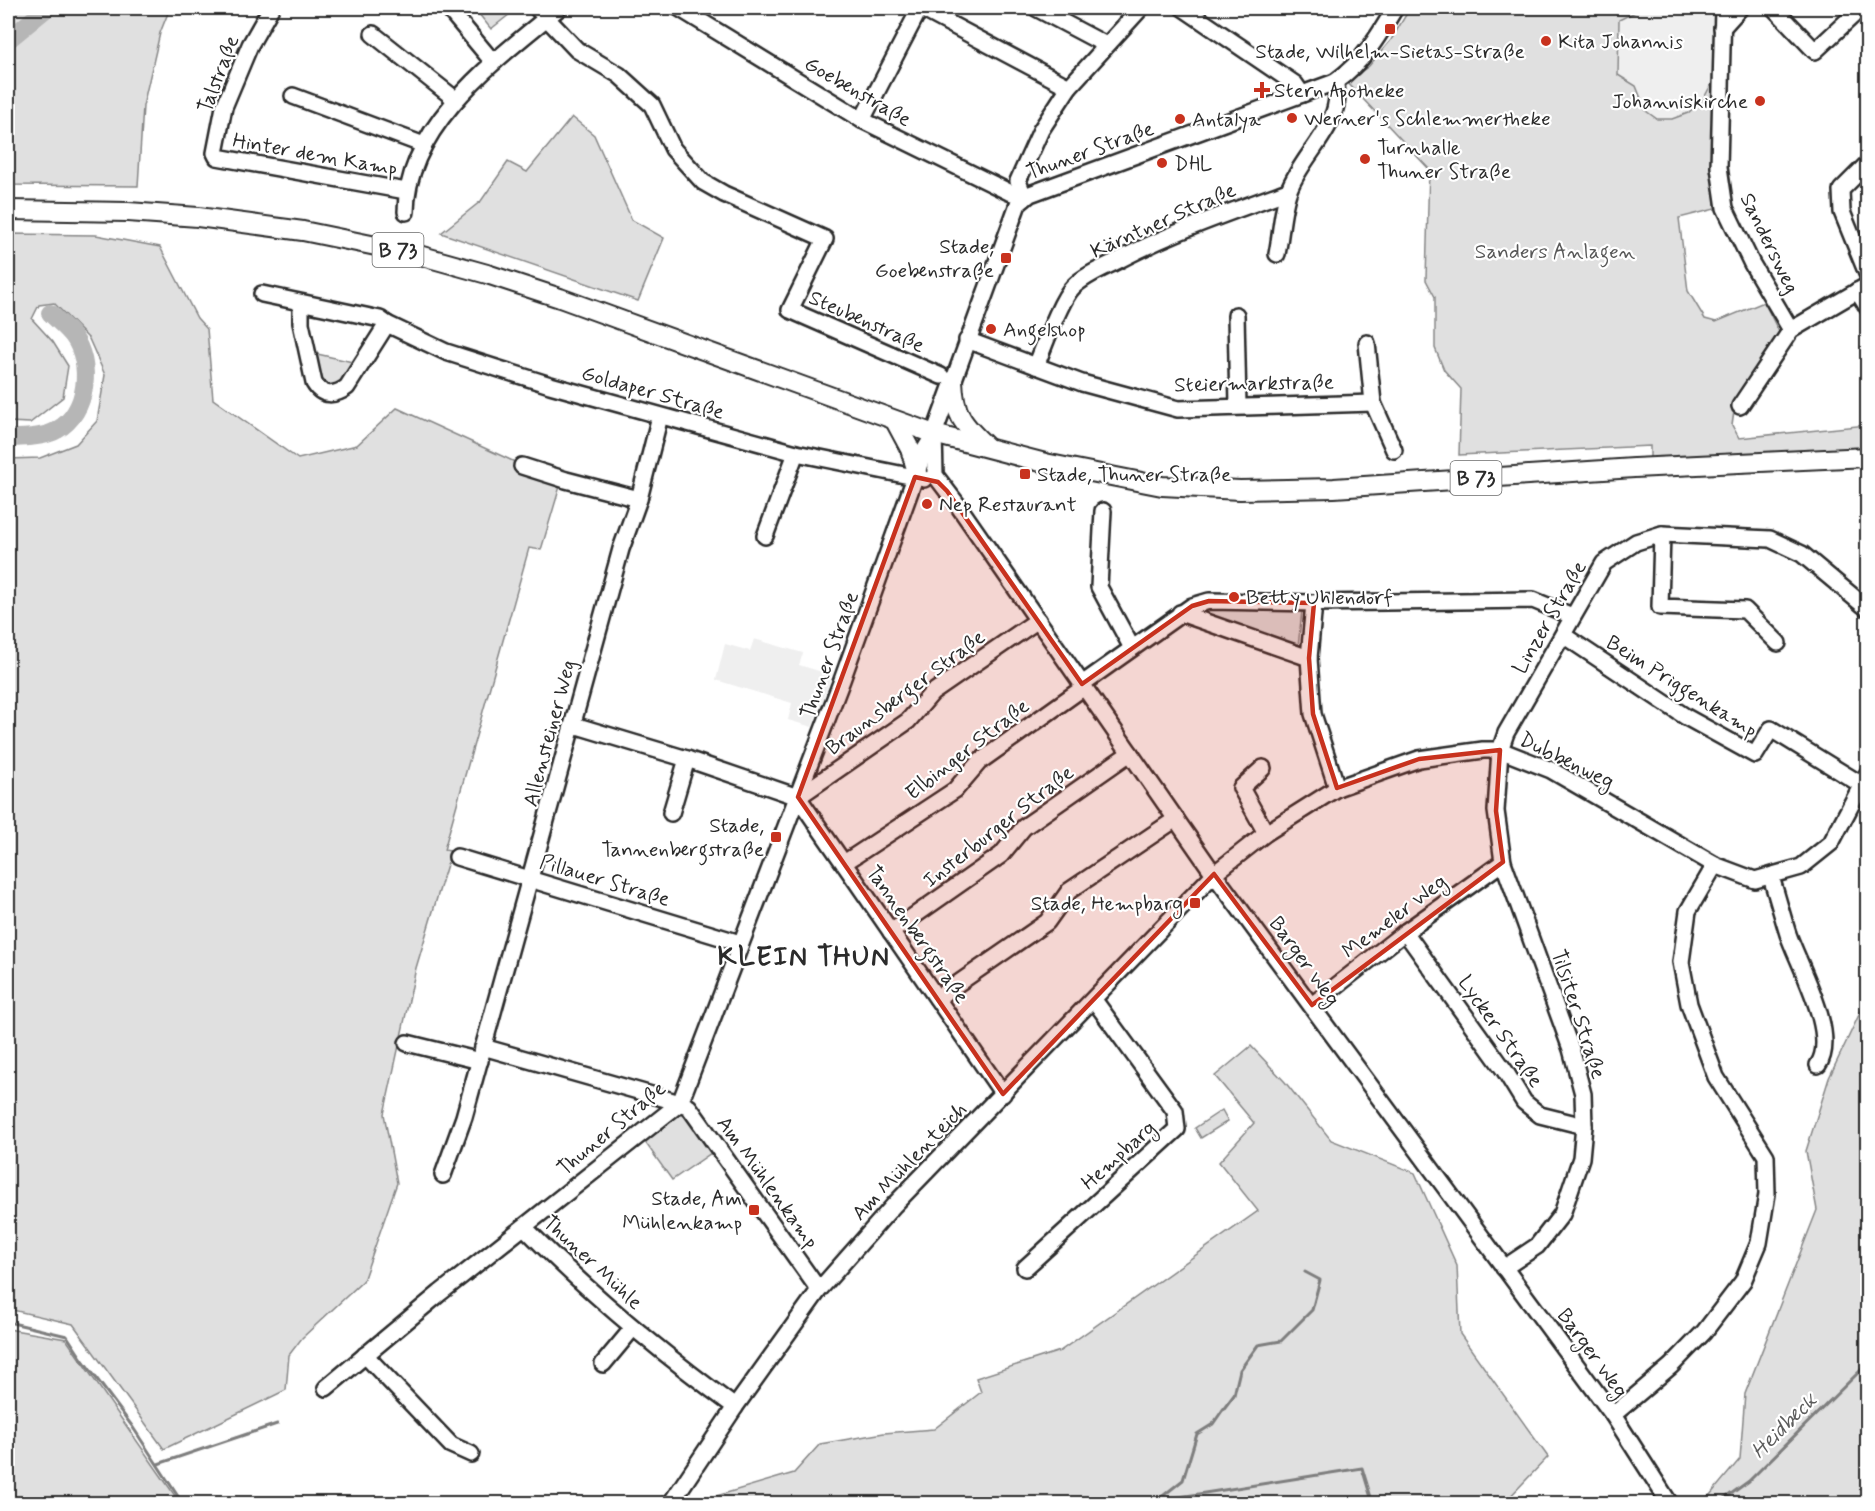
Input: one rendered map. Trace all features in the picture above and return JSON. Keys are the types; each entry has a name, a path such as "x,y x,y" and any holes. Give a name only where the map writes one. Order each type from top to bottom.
{"main road":[{"name":"B 73","path":"8,210 128,212 198,217 303,231 415,254 560,298 934,434 1045,463 1162,486 1240,490 1334,488 1634,468 1868,458"},
{"path":"947,378 961,420 990,450"},
{"path":"895,421 910,449 916,474"}],"street":[{"name":"Talstraße","path":"217,158 215,153 224,107 250,45 271,8"},
{"path":"448,8 493,62"},
{"path":"406,212 406,191 424,145 455,99 542,13 559,8"},
{"name":"Goebenstraße","path":"679,8 862,120 1009,192 1024,197"},
{"path":"862,120 920,8 1069,87"},
{"path":"1036,8 1106,45"},
{"path":"1024,197 1018,181 1041,130 1069,87 1141,8"},
{"path":"1183,8 1295,84 1302,94"},
{"name":"Thuner Straße","path":"326,1388 365,1354 680,1102 798,797 925,449 934,434 947,378 967,340 1018,204 1024,197 1335,82 1363,58 1375,43 1395,8"},
{"name":"Sandersweg","path":"1723,8 1719,167 1725,208 1752,264 1791,330"},
{"path":"1722,28 1740,8"},
{"path":"1774,8 1815,51 1861,8"},
{"name":"Steubenstraße","path":"542,13 577,50 619,75 652,105 673,149 703,182 724,194 825,239 790,310 947,378"},
{"path":"373,33 455,99"},
{"path":"1277,254 1288,191 1336,113 1339,93 1335,82"},
{"path":"293,96 424,145"},
{"name":"Hinter dem Kamp","path":"217,158 406,191"},
{"path":"1868,163 1841,190 1842,212 1868,276"},
{"name":"Kärntner Straße","path":"1036,366 1058,313 1073,287 1097,271 1144,246 1202,221 1288,191"},
{"path":"1740,406 1791,330 1862,288 1868,308"},
{"name":"Goldaper Straße","path":"262,294 380,318 387,324 446,352 549,385 660,416 796,453 916,474 938,482"},
{"path":"301,303 301,323 314,383 324,393 332,395 340,393 347,387 387,324"},
{"path":"1236,315 1238,406"},
{"name":"Steiermarkstraße","path":"967,340 1082,383 1178,409 1373,403"},
{"path":"1367,343 1373,403 1394,450"},
{"name":"Allensteiner Weg","path":"443,1175 464,1117 621,549 639,499 660,416"},
{"path":"934,434 934,472 938,482"},
{"path":"765,536 796,453"},
{"path":"522,466 639,499"},
{"name":"Barger Weg","path":"938,482 957,504 1214,874 1612,1415 1670,1503"},
{"path":"1103,511 1099,587 1132,648"},
{"path":"1778,643 1745,610 1660,607 1662,534 1770,539 1802,554 1867,606"},
{"name":"Linzer Straße","path":"1500,750 1506,733 1604,563 1636,542 1662,534"},
{"name":"Elbinger Straße","path":"844,863 956,790 979,762 1080,690 1082,684 1192,606 1209,601 1314,603 1533,600 1572,616"},
{"path":"1314,603 1309,658 1313,714 1337,788"},
{"path":"1180,613 1309,658"},
{"name":"Braunsberger Straße","path":"798,797 908,721 932,693 1038,620"},
{"name":"Beim Priggenkamp","path":"1563,635 1686,717 1755,755 1771,729 1864,779"},
{"path":"574,725 687,759 798,797"},
{"name":"Dubbenweg","path":"1214,874 1266,833 1337,788 1419,759 1483,750 1500,750 1551,770 1715,865 1755,880 1801,867 1831,843 1864,779"},
{"name":"Tilsiter Straße","path":"1500,750 1496,811 1503,862 1571,1049 1583,1094 1584,1126 1581,1158 1562,1214 1538,1246 1504,1268"},
{"name":"Insterburger Straße","path":"891,932 1001,855 1024,827 1130,753"},
{"path":"671,813 687,759"},
{"path":"1263,768 1241,788 1266,833"},
{"name":"Tannenbergstraße","path":"798,797 1003,1094"},
{"path":"937,998 1047,921 1069,891 1176,819"},
{"name":"Pillauer Straße","path":"457,857 741,943"},
{"name":"Memeler Weg","path":"1312,1005 1406,932 1503,862"},
{"path":"1612,1415 1671,1366 1704,1332 1743,1281 1759,1243 1767,1194 1766,1156 1716,1077 1689,1004 1681,962 1688,911 1715,865"},
{"name":"Am Mühlenteich","path":"668,1503 673,1500 735,1407 819,1290 894,1204 1214,874"},
{"path":"1771,877 1789,935 1818,1010 1824,1041 1818,1065"},
{"name":"Lycker Straße","path":"1406,932 1505,1071 1524,1102 1540,1115 1584,1126"},
{"name":"Hempbarg","path":"1025,1268 1177,1129 1175,1111 1094,1000"},
{"path":"408,1043 482,1054 680,1102"},
{"name":"Am Mühlenkamp","path":"680,1102 688,1107 819,1290"},
{"name":"Thuner Mühle","path":"524,1227 559,1262 633,1328 678,1366 735,1407"},
{"name":"Thuner Mühle","path":"603,1364 633,1328"},
{"path":"365,1354 452,1445 471,1454"}],"highlighted area":[{"path":"915,477 938,482 947,491 1082,684 1192,606 1209,601 1314,603 1309,658 1313,714 1337,788 1419,759 1500,750 1496,811 1503,862 1312,1005 1214,874 1003,1094 798,797"}],"shaded area":[{"path":"1643,8 1716,8 1715,77 1704,98 1688,113 1672,119 1657,119 1645,111 1636,86 1618,75 1619,19"},
{"path":"754,639 803,653 799,665 832,675 812,727 788,720 792,703 716,680 725,644 750,651"}],"green space":[{"path":"8,8 170,8 160,33 143,106 138,186 8,185"},
{"path":"474,8 505,8 510,14 491,29"},
{"name":"Sanders Anlagen","path":"1410,8 1643,8 1619,20 1618,75 1636,86 1646,111 1657,119 1672,119 1688,113 1704,98 1715,77 1715,209 1679,218 1688,291 1705,319 1716,322 1764,302 1779,332 1736,397 1732,425 1739,438 1867,425 1867,450 1650,460 1650,446 1459,455 1461,389 1444,370 1435,348 1435,297 1426,280 1429,169 1347,82 1369,66 1391,40"},
{"path":"572,117 594,135 632,220 664,238 638,301 441,233 481,201 508,162 527,172"},
{"path":"8,234 96,235 160,247 197,318 207,329 213,399 298,459 357,445 397,408 561,483 541,550 529,548 444,850 451,851 416,968 384,1114 397,1183 363,1281 302,1338 289,1355 286,1390 164,1449 73,1324 8,1309 8,459 40,458 76,444 97,421 105,375 89,339 54,303 39,305 32,319 53,342 68,366 63,397 30,423 8,422"},
{"path":"313,353 357,363 338,388 322,388"},
{"path":"1208,607 1302,611 1298,647 1214,620 1208,614"},
{"path":"1867,998 1867,1503 1697,1503 1710,1495 1740,1459 1745,1394 1817,1210 1806,1151 1829,1078"},
{"path":"1251,1046 1285,1082 1331,1140 1415,1173 1457,1266 1460,1334 1548,1457 1504,1503 1108,1503 1120,1499 1090,1504 693,1503 794,1473 820,1444 884,1433 934,1429 981,1392 976,1378 1060,1351 1258,1211 1219,1162 1254,1123 1215,1076"},
{"path":"1222,1110 1228,1121 1201,1138 1195,1128"},
{"path":"673,1113 685,1116 711,1153 672,1180 642,1138"},
{"path":"8,1329 66,1339 180,1503 8,1503"}],"waterway":[{"path":"8,40 47,8"},
{"path":"8,438 40,436 57,430 67,422 81,400 85,373 79,347 71,333 50,313"},
{"path":"1159,1499 1183,1480 1197,1434 1213,1424 1234,1395 1240,1370 1258,1345 1281,1341 1312,1310 1320,1280 1305,1272"},
{"path":"8,1322 67,1336 132,1426 183,1504"},
{"name":"Heidbeck","path":"1717,1504 1749,1481 1868,1363"},
{"path":"158,1464 277,1424"},
{"path":"1135,1504 1362,1468 1373,1504"}],"place":[{"name":"Stade, Wilhelm-Sietas-Straße","path":"1390,29"},
{"name":"Kita Johannis","path":"1546,41"},
{"name":"Stern Apotheke","path":"1262,90"},
{"name":"Johanniskirche","path":"1760,101"},
{"name":"Werner's Schlemmertheke","path":"1292,118"},
{"name":"Antalya","path":"1180,119"},
{"name":"Turnhalle Thuner Straße","path":"1365,159"},
{"name":"DHL","path":"1162,163"},
{"name":"Stade, Goebenstraße","path":"1006,258"},
{"name":"Angelshop","path":"991,329"},
{"name":"Stade, Thuner Straße","path":"1025,474"},
{"name":"Nep Restaurant","path":"927,504"},
{"name":"Betty Uhlendorf","path":"1234,597"},
{"name":"Stade, Tannenbergstraße","path":"776,837"},
{"name":"Stade, Hempbarg","path":"1195,903"},
{"name":"Stade, Am Mühlenkamp","path":"754,1210"}],"district":[{"name":"KLEIN THUN","path":"804,956"}]}
